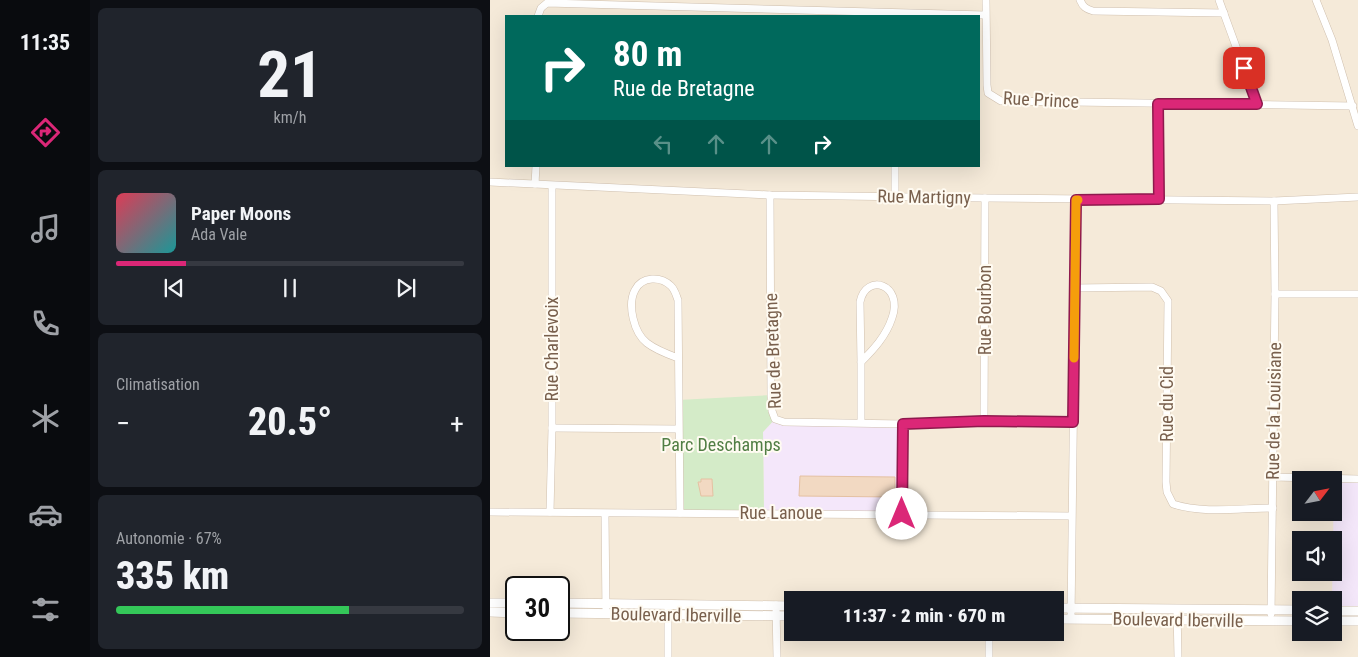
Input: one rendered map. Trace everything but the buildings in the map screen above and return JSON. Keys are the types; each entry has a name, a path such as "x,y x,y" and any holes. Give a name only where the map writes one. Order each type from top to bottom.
{"street":[{"name":"Rue Prince","path":"986,0 988,93 1001,100 1353,106"},
{"path":"1080,0 1087,9 1094,11 1224,13"},
{"path":"1219,0 1257,104"},
{"path":"1316,0 1332,40 1358,126"},
{"path":"538,15 540,8 547,3 985,15"},
{"path":"1158,104 1159,199"},
{"path":"535,184 536,167"},
{"path":"895,167 895,197"},
{"name":"Rue Martigny","path":"490,182 552,186 895,197 1274,201 1358,197"},
{"name":"Rue Charlevoix","path":"550,512 552,186"},
{"name":"Rue de Bretagne","path":"770,194 771,395 772,411 775,419 784,422 903,424 984,421 1073,422"},
{"name":"Rue Bourbon","path":"984,421 985,198"},
{"path":"1071,619 1076,200"},
{"name":"Rue de la Louisiane","path":"1271,622 1275,294 1274,201"},
{"path":"678,358 646,342 638,332 633,321 634,291 639,284 648,279 665,282 675,292 678,300 680,513"},
{"path":"860,422 862,362 860,302 862,293 873,285 880,285 887,287 894,297 893,317 878,346 862,362"},
{"name":"Rue du Cid","path":"1075,288 1152,287 1161,291 1168,301 1166,482 1167,492 1173,504 1198,508 1273,508"},
{"path":"1275,294 1358,294"},
{"path":"902,514 903,424"},
{"path":"552,428 678,429"},
{"path":"1273,477 1358,478"},
{"name":"Rue Lanoue","path":"490,512 1071,516"},
{"path":"605,514 606,614"},
{"path":"490,603 505,603"},
{"name":"Boulevard Iberville","path":"570,603 784,606"},
{"path":"668,605 668,657"},
{"path":"776,606 777,657"},
{"name":"Boulevard Iberville","path":"1064,608 1292,610"},
{"path":"1177,609 1178,657"},
{"path":"1342,611 1358,611"},
{"path":"490,612 505,613"},
{"name":"Boulevard Iberville","path":"570,613 784,616"},
{"name":"Boulevard Iberville","path":"1064,619 1292,621"},
{"path":"1342,621 1358,621"},
{"path":"989,641 989,657"}],"shaded area":[{"path":"490,0 1358,0 1358,657 490,657"},
{"path":"775,419 903,424 902,514 764,513 763,432"},
{"path":"1358,479 1358,611 1342,611 1342,591 1332,591 1332,581 1342,581 1342,531 1333,531 1333,521 1342,521 1342,480"}],"green space":[{"name":"Parc Deschamps","path":"771,395 775,419 763,432 764,513 680,513 678,400"}],"slow traffic":[{"path":"1074,358 1076,200 1078,200"}],"route":[{"path":"902,514 903,424 984,421 1073,422 1076,200 1159,199 1158,104 1257,104 1244,68"}]}
